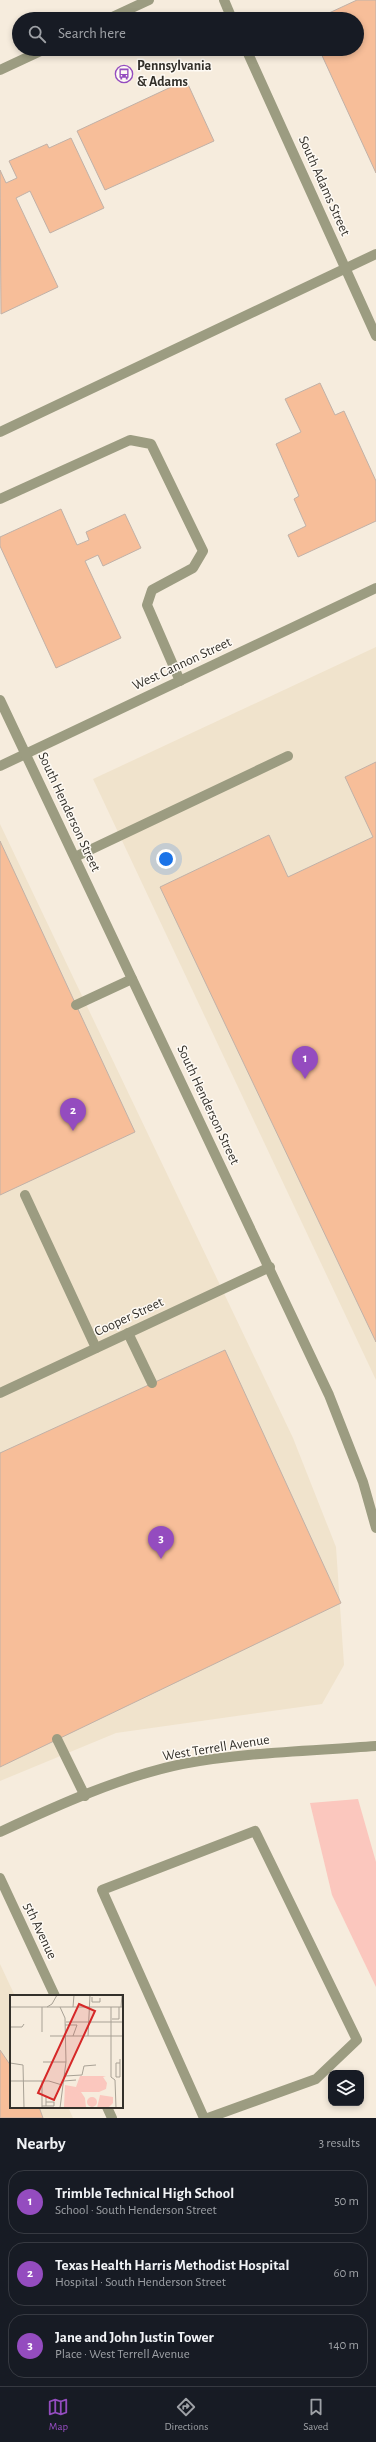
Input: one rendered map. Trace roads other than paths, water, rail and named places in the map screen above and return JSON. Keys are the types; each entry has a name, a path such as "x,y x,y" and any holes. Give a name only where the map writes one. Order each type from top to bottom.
{"street":[{"path":"123,12 149,0"},
{"path":"224,0 229,12"},
{"path":"0,70 30,56"},
{"name":"South Adams Street","path":"249,56 376,336"},
{"path":"0,432 376,254"},
{"path":"0,499 130,440 151,444 203,551 193,568 152,590 147,606 180,681"},
{"name":"West Cannon Street","path":"0,766 376,588"},
{"name":"South Henderson Street","path":"0,700 270,1267 329,1395 363,1482 376,1528"},
{"path":"74,857 288,756"},
{"path":"76,1005 132,979"},
{"path":"25,1195 96,1348"},
{"name":"Cooper Street","path":"0,1393 270,1267"},
{"path":"128,1333 152,1383"},
{"path":"57,1739 85,1796"},
{"name":"West Terrell Avenue","path":"0,1832 114,1784 181,1764 258,1753 376,1746"},
{"path":"204,2118 102,1890 255,1831 356,2040 316,2079 208,2118"},
{"name":"5th Avenue","path":"0,1878 55,1995"},
{"path":"107,2108 112,2118"}],"place":[{"name":"Pennsylvania & Adams","path":"124,74"},
{"name":"Trimble Technical High School","path":"305,1079"},
{"name":"Texas Health Harris Methodist Hospital","path":"73,1131"},
{"name":"Jane and John Justin Tower","path":"161,1559"}]}
